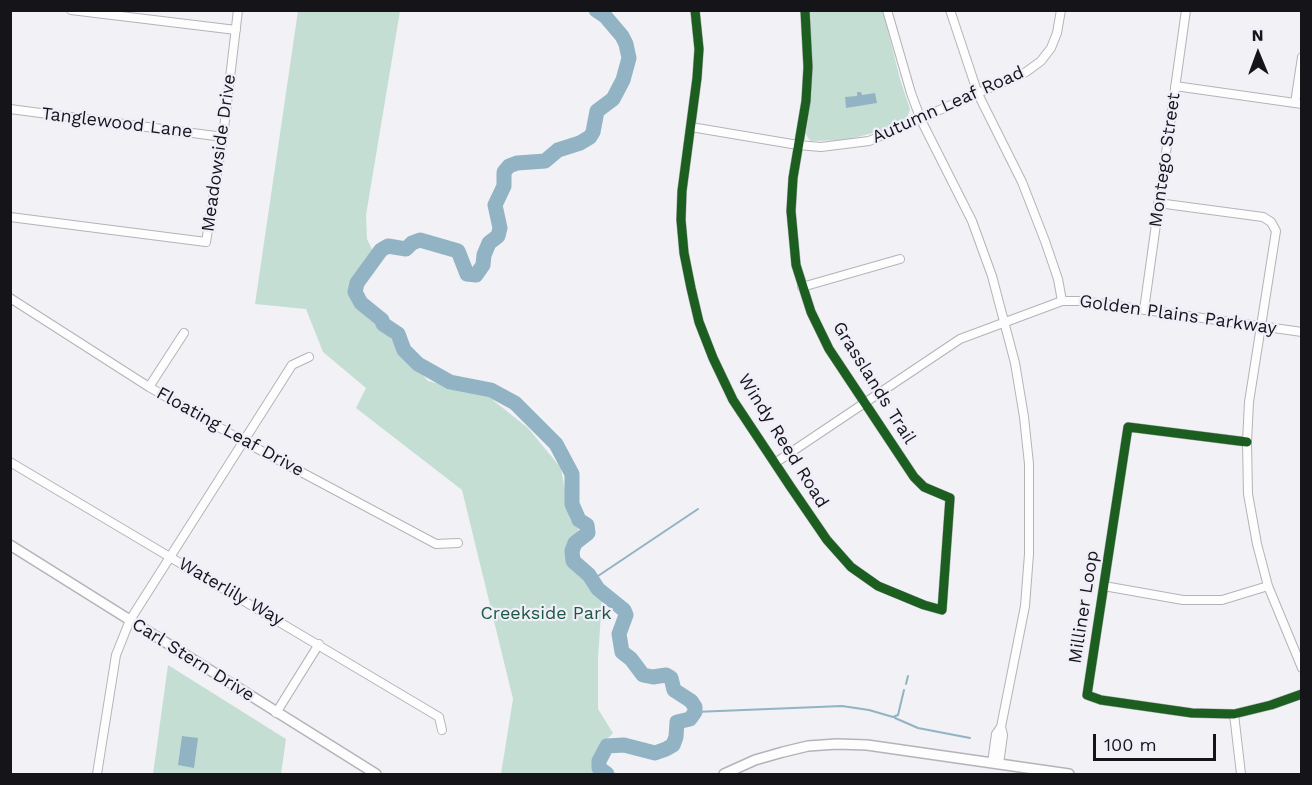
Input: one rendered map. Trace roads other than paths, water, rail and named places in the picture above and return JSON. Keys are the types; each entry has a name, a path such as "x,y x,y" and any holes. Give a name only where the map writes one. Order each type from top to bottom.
{"street":[{"path":"71,10 236,30"},
{"name":"Meadowside Drive","path":"10,217 206,242 223,136 238,10"},
{"name":"Windy Reed Road","path":"695,10 699,49 696,99 682,191 681,220 684,253 699,322 713,358 733,400 827,540 851,567 878,586 924,605 942,609"},
{"name":"Grasslands Trail","path":"805,10 806,101 793,178 791,211 796,265 811,312 829,349 914,477 924,487 950,498 942,609"},
{"path":"887,10 910,93 921,120 972,221 992,276 1015,363 1024,417 1029,464 1029,545 1025,606 1001,727 996,734 996,764"},
{"path":"950,10 978,93 1045,241 1058,279 1062,301"},
{"name":"Autumn Leaf Road","path":"691,127 798,145 842,146 869,141 1026,72 1041,61 1051,48 1057,33 1061,10"},
{"name":"Montego Street","path":"1144,310 1186,10"},
{"path":"1175,86 1298,103 1302,57"},
{"name":"Tanglewood Lane","path":"10,109 223,136"},
{"path":"1158,203 1263,217 1271,222 1276,231 1249,402 1248,494 1257,544 1268,586 1302,668"},
{"path":"802,287 900,259"},
{"name":"Floating Leaf Drive","path":"10,298 149,387 243,441 436,544 458,543"},
{"name":"Golden Plains Parkway","path":"775,463 960,339 1062,301 1082,301 1302,332"},
{"path":"149,387 184,333"},
{"path":"97,774 116,655 130,620 292,365 309,357"},
{"name":"Milliner Loop","path":"1247,442 1128,427 1087,694 1101,700 1192,713 1234,714 1271,705 1302,694"},
{"name":"Waterlily Way","path":"10,462 439,717 442,730"},
{"name":"Carl Stern Drive","path":"10,545 376,774"},
{"path":"1104,586 1183,600 1222,600 1268,586"},
{"path":"276,713 319,644"},
{"path":"1234,714 1241,774"},
{"path":"724,774 755,760 808,746 837,744 867,745 1069,774"}],"water":[{"path":"857,92 861,92 862,95 875,93 877,103 846,108 845,97 857,96"},
{"path":"182,736 198,738 194,768 178,765"}],"waterway":[{"path":"596,10 605,16 626,44 629,58 623,80 613,99 597,111 590,137 558,150 545,161 517,163 509,166 504,172 504,186 495,205 500,228 498,236 489,243 483,265 476,275 467,274 458,251 420,240 412,243 406,249 388,246 381,250 357,283 355,292 361,303 382,320 383,324 398,334 404,350 418,364 450,382 491,390 515,403 556,444 572,474 572,504 579,520 587,525 588,533 575,543 572,551 573,561 589,575 598,589 624,610 626,615 619,634 622,652 631,659 643,675 653,677 666,675 671,678 674,690 691,701 695,707 695,712 690,719 677,722 673,745 666,749 655,753 624,745 607,746 599,761 599,768 607,774"},
{"path":"592,580 698,509"},
{"path":"906,684 908,676"},
{"path":"695,712 842,706 893,717 898,715 904,690"},
{"path":"895,718 918,728 970,738"}],"park label":[{"name":"Creekside Park","path":"546,614"}]}
